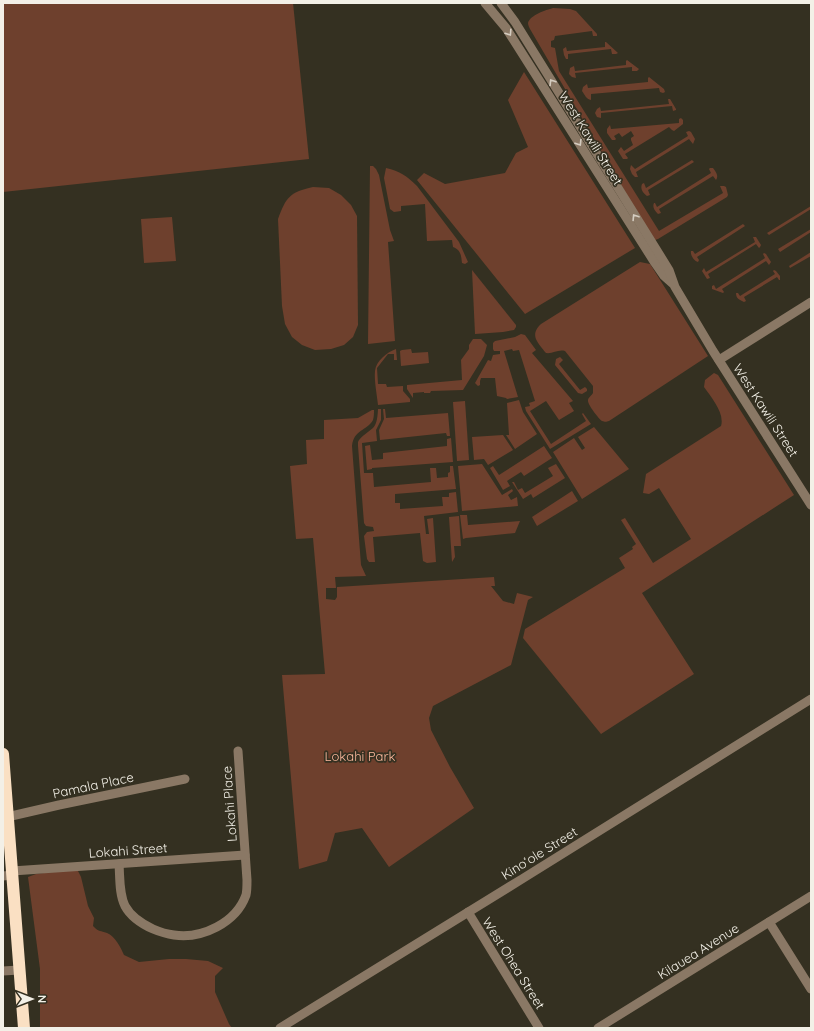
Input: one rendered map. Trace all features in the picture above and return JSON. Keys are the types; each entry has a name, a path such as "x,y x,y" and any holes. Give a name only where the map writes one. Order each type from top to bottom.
{"highway":[{"path":"3,754 9,874 24,1028"}],"street":[{"name":"West Kawili Street","path":"485,3 506,28 664,276 675,287"},
{"name":"West Kawili Street","path":"501,3 516,22 668,270 675,287 719,360 811,505"},
{"path":"719,360 811,302"},
{"name":"Kinoʻole Street","path":"280,1028 811,699"},
{"name":"Lokahi Place","path":"119,864 121,893 125,906 130,914 140,922 162,932 175,935 189,935 212,929 232,916 240,907 246,894 247,880 238,751"},
{"name":"Pamala Place","path":"7,817 185,780"},
{"name":"Lokahi Street","path":"9,874 246,855"},
{"name":"Kilauea Avenue","path":"598,1028 811,896"},
{"name":"West Ohea Street","path":"468,912 539,1028"},
{"path":"769,922 811,989"},
{"path":"3,971 19,970"}],"green space":[{"path":"3,3 293,3 309,159 3,192"},
{"path":"553,8 570,9 576,11 597,34 597,36 593,36 592,31 555,36 554,40 551,41 551,47 555,48 559,71 659,231 723,193 720,186 726,187 727,197 658,239 655,240 652,238 529,27 529,20 539,13"},
{"path":"605,42 618,53 612,54 611,49 568,54 568,59 566,59 564,55 563,49 566,47 567,51 605,47"},
{"path":"627,60 639,69 637,71 632,71 632,67 575,73 576,78 569,74 570,68 574,66 575,71 626,65"},
{"path":"524,72 635,248 525,314 417,180 424,173 445,184 505,173 516,153 528,147 508,100"},
{"path":"649,77 664,89 665,92 660,92 659,88 591,94 591,100 587,98 582,91 583,87 587,84 588,88 648,82"},
{"path":"668,99 670,99 676,110 673,111 672,106 601,113 601,118 597,117 595,113 600,107 601,111 669,104"},
{"path":"681,118 683,120 683,124 674,131 669,127 625,154 628,158 627,159 623,159 618,151 621,147 624,151 633,145 631,138 634,136 631,131 622,137 619,133 614,136 616,139 615,140 612,140 607,133 607,129 610,125 611,129 679,123 679,119"},
{"path":"689,131 695,139 693,144 689,139 636,172 638,177 635,177 632,174 630,169 631,165 635,169 688,136 686,132"},
{"path":"692,160 694,162 648,190 650,195 647,196 643,192 641,188 642,184 644,183 646,188"},
{"path":"370,166 373,166 376,169 379,175 390,230 394,241 388,242 395,341 368,344"},
{"path":"386,168 403,174 417,186 459,242 468,262 465,264 462,263 460,253 453,247 452,240 427,241 425,204 401,206 401,211 394,212 390,209 384,178"},
{"path":"710,168 713,168 716,172 716,180 713,176 659,209 661,213 658,214 656,212 654,203 657,207 711,173"},
{"path":"313,187 329,188 341,195 351,205 357,216 358,325 353,337 344,345 331,349 315,350 302,345 292,337 285,324 282,306 278,219 284,205 290,197 299,191"},
{"path":"811,206 811,209 769,235 767,233"},
{"path":"172,217 176,261 144,263 141,219"},
{"path":"743,224 745,226 697,257 699,260 698,262 693,258 691,251 695,254"},
{"path":"811,229 811,232 780,252 778,249"},
{"path":"753,237 756,237 761,245 759,248 756,244 708,274 710,278 707,279 702,271 704,268 706,272 755,242"},
{"path":"811,252 811,256 790,268 789,266"},
{"path":"764,253 771,262 769,265 766,261 722,289 724,292 723,293 712,289 712,286 714,285 716,289 765,258"},
{"path":"640,262 650,264 708,356 609,421 604,422 596,415 588,402 588,399 593,393 593,386 565,351 546,353 540,346 535,335 537,328 541,324"},
{"path":"472,270 516,325 514,330 475,334"},
{"path":"774,270 780,276 780,280 777,277 744,297 746,301 744,302 737,298 736,293 740,296 775,274 773,271"},
{"path":"521,334 525,335 536,350 532,353 573,401 569,403 574,411 559,420 546,401 530,411 551,444 586,421 582,414 583,413 591,424 550,449 526,411 525,407 530,406 529,403 535,401 519,350 513,351 512,349 504,351 518,397 507,399 497,396 495,378 481,378 480,385 478,386 475,383 488,360 491,361 493,355 500,354 500,351 494,351 493,343 495,341 515,337"},
{"path":"473,339 481,339 487,345 484,356 463,390 413,393 413,398 407,389 407,385 462,380 461,360 469,349 469,345"},
{"path":"396,349 397,360 394,360 394,354 388,354 377,368 378,384 386,384 387,387 403,386 403,391 410,399 410,402 378,405 375,379 376,367 382,357"},
{"path":"411,349 412,353 428,352 429,363 401,366 400,351"},
{"path":"560,357 563,360 559,364 580,390 585,387 587,391 582,394 578,393 555,365 556,359"},
{"path":"714,373 718,375 794,495 642,593 694,674 601,734 523,638 525,629 625,568 619,558 633,549 632,547 636,544 621,520 625,518 653,563 691,539 659,488 649,494 643,493 646,474 721,426 722,421 719,411 714,400 704,387 705,380"},
{"path":"519,400 523,412 537,434 515,449 506,435 509,435 507,403"},
{"path":"465,401 469,460 457,461 453,402"},
{"path":"378,409 381,409 381,420 376,430 377,441 362,443 364,473 373,473 374,487 431,482 430,468 436,468 437,478 448,477 450,466 453,466 456,489 395,494 395,503 400,503 400,509 443,506 442,497 449,497 449,493 456,492 458,512 424,516 426,534 429,534 427,519 433,518 436,562 427,563 423,561 420,533 373,537 375,562 369,562 367,559 364,536 367,532 374,531 373,527 366,526 364,523 358,442 375,425"},
{"path":"383,409 385,409 386,418 448,413 450,436 447,436 446,433 380,440 379,430 384,419"},
{"name":"Lokahi Park","path":"374,410 373,420 355,436 352,446 361,565 366,576 335,577 336,588 326,588 326,599 335,600 337,597 337,587 494,577 495,586 491,586 503,601 514,604 517,593 533,597 528,600 511,665 433,706 429,718 431,730 450,767 474,808 389,867 362,828 335,833 327,861 299,869 282,675 325,674 313,538 296,539 290,466 307,464 306,440 324,439 324,420 358,418"},
{"path":"594,427 629,469 582,499 553,452 574,438 582,450 585,448 578,437"},
{"path":"503,435 513,450 488,465 484,459 474,460 472,437"},
{"path":"451,438 453,462 372,468 367,470 365,446 370,445 372,460 383,459 383,453 447,446 447,439"},
{"path":"544,446 552,458 524,476 521,472 507,481 510,486 503,490 490,468 493,466 499,475"},
{"path":"482,464 502,495 512,489 513,491 508,495 511,500 517,497 518,506 462,511 458,466"},
{"path":"556,464 565,478 533,498 531,494 523,499 512,482 514,482 518,490 522,488 525,493 553,476 548,468"},
{"path":"572,491 578,501 537,526 532,517"},
{"path":"460,515 467,515 468,525 520,521 515,533 463,539"},
{"path":"459,516 461,546 454,546 455,557 452,562 449,517"},
{"path":"77,869 81,877 88,906 94,918 93,926 113,937 124,955 139,962 169,959 208,961 223,968 215,976 215,992 232,1028 40,1028 40,969 28,877 36,874"}]}
